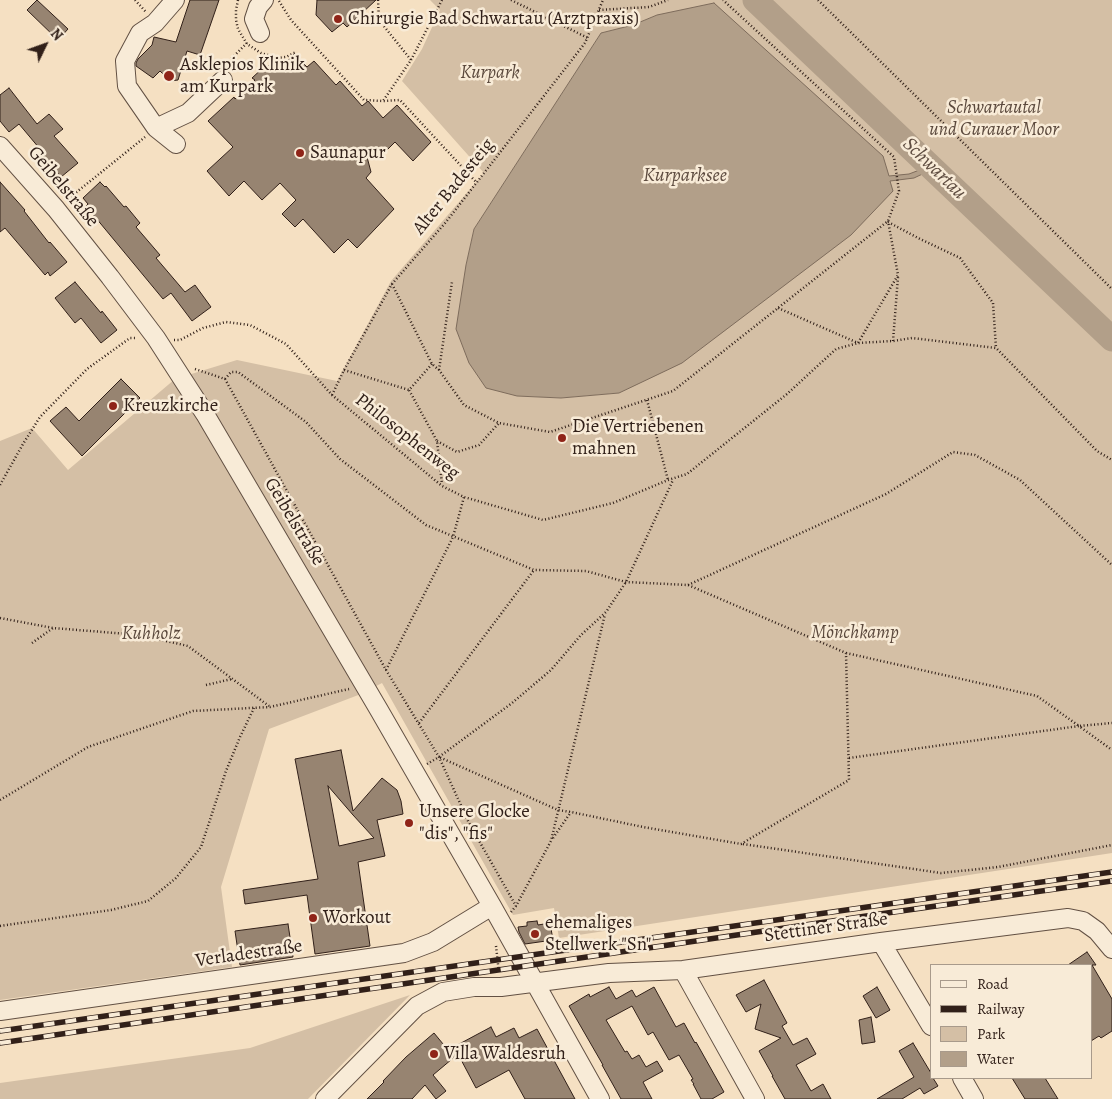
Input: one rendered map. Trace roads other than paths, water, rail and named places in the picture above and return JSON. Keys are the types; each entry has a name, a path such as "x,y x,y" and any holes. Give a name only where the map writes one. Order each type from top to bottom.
{"street":[{"path":"175,0 155,23 140,33 125,61 126,86 156,128 176,144"},
{"path":"256,36 254,19 258,7 264,0"},
{"path":"156,128 188,113 223,80"},
{"name":"Geibelstraße","path":"0,146 56,209 110,276 156,338 205,414 415,771 600,1099"},
{"name":"Verladestraße","path":"0,1011 404,953 433,942 492,906"},
{"name":"Stettiner Straße","path":"325,1099 417,1006 443,992 474,987 501,987 609,974 683,970 1068,918 1083,922 1097,931 1112,948"},
{"path":"881,942 930,1024"},
{"path":"683,970 755,1099"},
{"path":"963,1079 974,1099"}],"water":[{"name":"Kurparksee","path":"714,3 883,156 889,176 909,174 930,166 933,169 914,178 890,181 893,191 851,235 682,363 619,393 561,398 517,396 486,388 469,363 456,329 474,229 601,33 633,25 657,15"}],"waterway":[{"name":"Schwartau","path":"755,0 1112,339"}],"railway":[{"path":"0,1031 1112,872"},
{"path":"0,1043 1112,881"}],"place":[{"name":"Chirurgie Bad Schwartau (Arztpraxis)","path":"338,19"},
{"name":"Asklepios Klinik am Kurpark","path":"169,76"},
{"name":"Saunapur","path":"300,153"},
{"name":"Kreuzkirche","path":"113,406"},
{"name":"Die Vertriebenen mahnen","path":"562,438"},
{"name":"Unsere Glocke \"dis\", \"fis\"","path":"409,823"},
{"name":"Workout","path":"313,918"},
{"name":"ehemaliges Stellwerk \"Sn\"","path":"535,934"},
{"name":"Villa Waldesruh","path":"434,1054"}],"park label":[{"name":"Kurpark","path":"490,73"},
{"name":"Schwartautal und Curauer Moor","path":"994,119"},
{"name":"Mönchkamp","path":"855,633"},
{"name":"Kuhholz","path":"151,634"}]}
